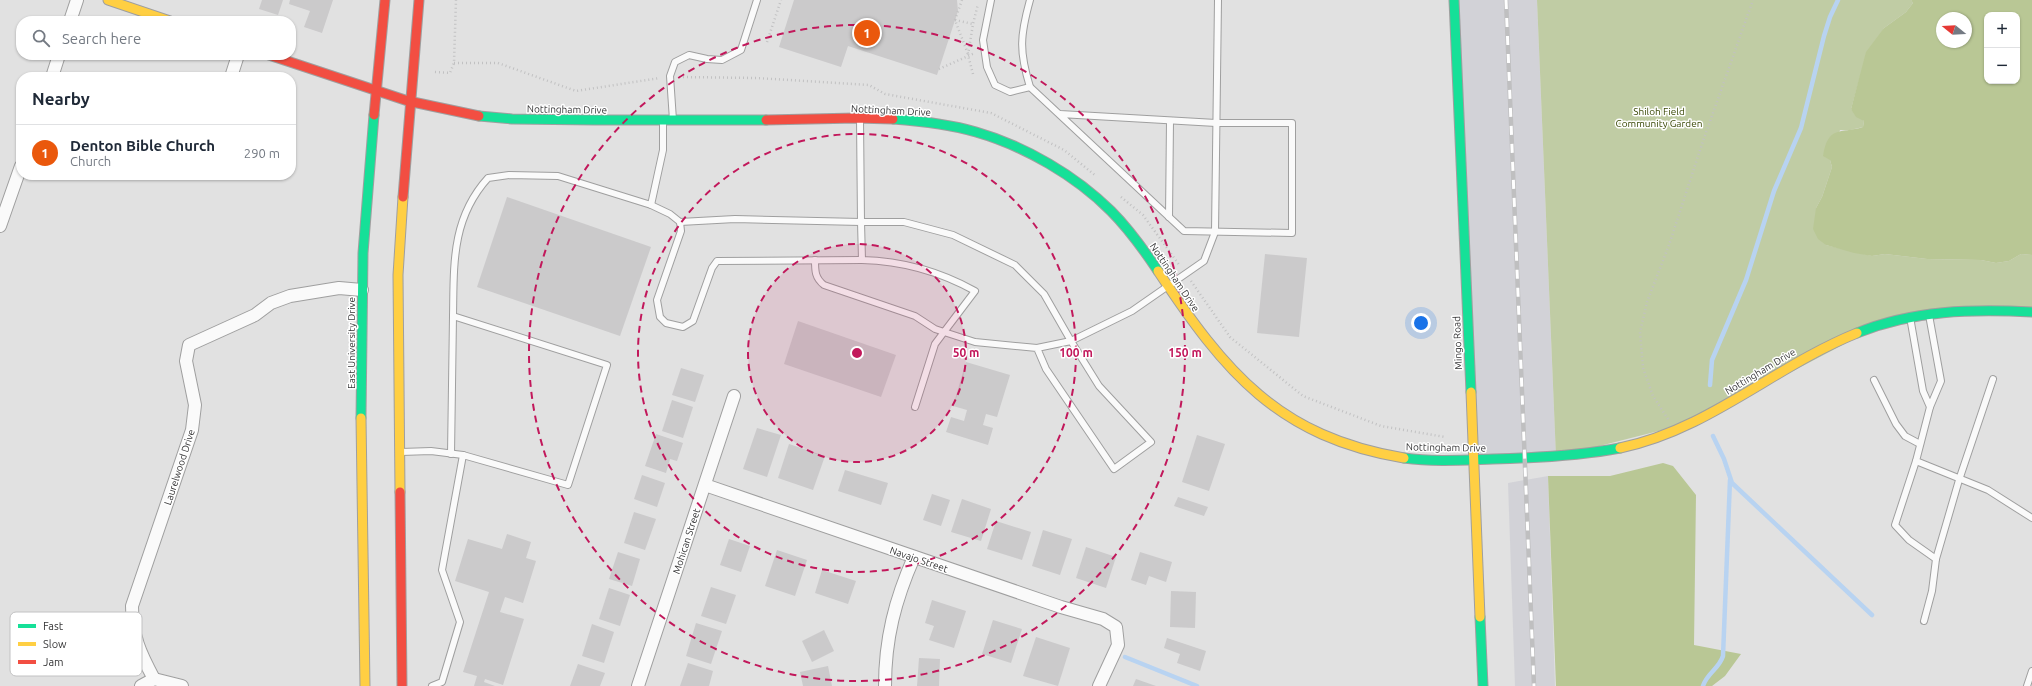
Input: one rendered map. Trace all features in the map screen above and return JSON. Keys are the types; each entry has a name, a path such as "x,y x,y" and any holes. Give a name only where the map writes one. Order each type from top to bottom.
{"street":[{"path":"72,16 77,0"},
{"path":"108,0 155,16"},
{"name":"East University Drive","path":"364,686 362,290 366,207 384,0"},
{"path":"402,686 398,275 410,100 419,0"},
{"name":"Mingo Road","path":"1454,0 1483,686"},
{"path":"54,72 57,60"},
{"path":"233,72 236,60"},
{"name":"Nottingham Drive","path":"284,60 410,100 456,112 494,118 663,122 860,119 928,122 976,131 1010,144 1077,182 1113,212 1139,244 1214,350 1268,404 1304,426 1347,444 1405,459 1473,460 1594,454 1624,448 1676,431 1698,421 1786,368 1838,339 1874,325 1910,315 1928,312 1967,309 2032,312"},
{"path":"0,226 16,180"},
{"name":"Laurelwood Drive","path":"132,612 132,606 192,430 195,405 186,362 189,345 255,315 271,303 290,296 339,288 362,290"},
{"name":"Mohican Street","path":"638,686 734,396"},
{"name":"Navajo Street","path":"705,485 1061,607 1103,619 1116,627 1118,645 1099,686"},
{"path":"885,686 886,651 893,615 914,557"},
{"name":"Laurelwood Drive","path":"142,654 154,679"},
{"path":"141,686 154,679 182,686"}],"lane":[{"path":"673,122 670,76 675,62 689,55 707,59 722,60 741,50 757,0"},
{"path":"991,0 983,40 987,67 995,85 1010,92 1030,87"},
{"path":"1030,0 1022,30 1022,61 1030,87 1184,231 1292,233 1292,123 1216,123 1060,114"},
{"path":"815,260 815,273 818,280 824,285 916,316 935,330 975,342 1037,348 1071,340 1132,311 1186,275 1204,261 1215,232 1218,0"},
{"path":"860,119 862,260"},
{"path":"1169,217 1170,121"},
{"path":"651,205 663,150 663,122"},
{"path":"451,454 454,252 468,203 488,178 509,176 558,176 651,205 670,214 680,222 735,219 904,222 953,236 1015,265 1044,294 1099,386 1151,442 1114,469 1046,369 1037,348"},
{"path":"680,222 680,231 657,300 660,317 666,323 683,327 692,320 712,268 717,261 862,260 903,263 952,278 975,291 935,344 915,407"},
{"path":"1928,312 1941,382 1930,407 1916,461 1895,525 1909,540 1936,559"},
{"path":"1910,315 1923,391 1930,407"},
{"path":"399,452 430,451 463,455 568,485 607,365 453,316"},
{"path":"1924,621 1932,591 1936,559 1959,480 1993,379"},
{"path":"1874,380 1896,424 1905,436 1920,444"},
{"path":"432,686 442,682 460,622 442,570 463,455"},
{"path":"1916,461 1959,480 1988,490 2032,518"},
{"path":"2027,686 2032,671"}],"path":[{"path":"435,72 450,73 454,63 456,0"},
{"path":"767,42 781,0"},
{"path":"962,0 955,20 968,55"},
{"path":"1676,431 1653,396 1643,368 1640,332 1647,302 1669,245 1702,144 1753,0"},
{"path":"955,20 973,24"},
{"path":"939,70 968,55 984,49"},
{"path":"454,63 498,63 576,90 670,76 757,78 869,85 886,94 991,113 1064,150 1100,180"},
{"path":"1119,195 1143,215 1230,337 1303,396 1381,426 1445,437"}],"shaded area":[{"path":"1454,0 1537,0 1556,457 1473,460"},
{"path":"1548,476 1555,686 1515,686 1508,483"}],"green space":[{"name":"Shiloh Field Community Garden","path":"1537,0 1911,0 1913,3 1906,12 1884,28 1860,77 1851,109 1864,121 1863,127 1850,130 1840,130 1830,160 1832,167 1822,197 1816,208 1826,245 1872,256 1885,254 1927,259 1981,260 1996,263 2009,261 2021,254 2032,255 2032,312 1892,319 1698,421 1556,457"},
{"path":"1911,0 2032,0 2032,255 2021,254 2009,261 1996,263 1981,260 1927,259 1885,254 1872,256 1854,253 1826,245 1818,239 1813,229 1816,208 1822,197 1832,167 1830,160 1823,156 1825,146 1828,139 1836,132 1863,127 1864,121 1856,117 1851,109 1866,52 1884,28 1906,12 1913,3"},
{"path":"1663,463 1673,466 1696,495 1694,645 1741,654 1725,676 1712,686 1556,686 1548,476 1610,476"}],"building":[{"path":"262,0 283,0 278,15 259,9"},
{"path":"290,0 333,0 322,33 304,27 310,11 289,4"},
{"path":"794,0 957,0 958,11 937,75 848,46 841,67 779,47"},
{"path":"507,197 651,247 620,336 477,287"},
{"path":"1265,254 1307,258 1299,337 1257,333"},
{"path":"798,321 896,355 881,397 784,364"},
{"path":"966,362 1010,375 997,417 986,414 983,425 993,428 988,445 946,432 951,417 964,421 967,410 953,406"},
{"path":"681,368 704,375 695,402 672,395"},
{"path":"672,400 693,407 683,438 662,431"},
{"path":"757,428 781,435 767,477 743,469"},
{"path":"656,434 683,443 677,461 670,459 666,473 645,466"},
{"path":"1197,435 1225,444 1209,491 1182,482"},
{"path":"789,444 825,456 813,490 778,478"},
{"path":"845,470 888,483 881,505 838,491"},
{"path":"642,475 665,483 657,507 634,499"},
{"path":"932,494 950,500 941,526 923,520"},
{"path":"1178,497 1208,507 1204,516 1174,506"},
{"path":"962,499 991,509 981,541 951,532"},
{"path":"634,512 656,519 645,550 624,543"},
{"path":"996,521 1031,532 1022,560 987,549"},
{"path":"1043,530 1072,539 1060,575 1032,566"},
{"path":"507,534 531,542 526,558 536,561 523,603 505,597 500,612 524,619 503,685 485,679 484,682 495,686 474,686 477,676 463,672 489,592 455,581 468,539 502,549"},
{"path":"729,539 750,546 741,572 720,565"},
{"path":"1086,547 1116,557 1106,588 1076,578"},
{"path":"777,550 807,560 795,596 765,586"},
{"path":"618,552 640,559 632,586 609,579"},
{"path":"1140,552 1172,562 1166,582 1149,576 1146,585 1131,580"},
{"path":"822,570 856,581 848,604 815,593"},
{"path":"711,587 736,595 726,624 701,616"},
{"path":"609,588 630,595 620,626 599,619"},
{"path":"1171,591 1196,592 1195,628 1170,627"},
{"path":"932,600 966,611 954,648 929,640 934,626 925,623"},
{"path":"993,620 1022,629 1011,663 982,654"},
{"path":"696,623 722,631 711,664 686,656"},
{"path":"592,624 614,632 604,663 582,656"},
{"path":"824,630 834,651 812,662 802,641"},
{"path":"1036,637 1070,648 1058,686 1023,676"},
{"path":"1167,638 1206,651 1200,671 1177,663 1180,654 1164,648"},
{"path":"919,658 940,659 939,686 917,686"},
{"path":"688,663 713,671 709,686 680,686"},
{"path":"578,664 605,673 600,686 570,686"},
{"path":"828,666 832,686 803,686 800,672"},
{"path":"1136,679 1156,686 1133,686"}],"waterway":[{"path":"1710,385 1712,360 1746,280 1774,191 1801,128 1824,36 1830,17 1838,0"},
{"path":"1713,436 1724,459 1732,483 1872,615"},
{"path":"1703,686 1723,656 1730,480"},
{"path":"1125,657 1197,686"}],"railway":[{"path":"1506,0 1534,686"}],"traffic: fast":[{"path":"1454,0 1471,392"},
{"path":"361,418 363,253 374,115"},
{"path":"479,116 512,119 766,120"},
{"path":"893,119 935,123 976,132 1013,145 1049,164 1082,186 1111,211 1136,240 1158,271"},
{"path":"1857,333 1878,325 1921,315 1965,311 2032,312"},
{"path":"1404,458 1426,460 1525,458 1572,455 1620,448"},
{"path":"1480,617 1483,686"}],"traffic: slow":[{"path":"108,0 155,16"},
{"path":"400,492 398,275 403,197"},
{"path":"1158,271 1207,340 1232,369 1259,394 1288,416 1322,434 1360,448 1404,458"},
{"path":"1620,448 1652,439 1683,427 1741,396 1798,362 1857,333"},
{"path":"1471,392 1480,617"},
{"path":"361,418 365,686"}],"traffic: jam":[{"path":"374,115 385,0"},
{"path":"403,197 419,0"},
{"path":"284,60 408,101 479,116"},
{"path":"766,120 856,118 893,119"},
{"path":"400,492 402,686"}],"place":[{"name":"Denton Bible Church","path":"867,33"}]}
